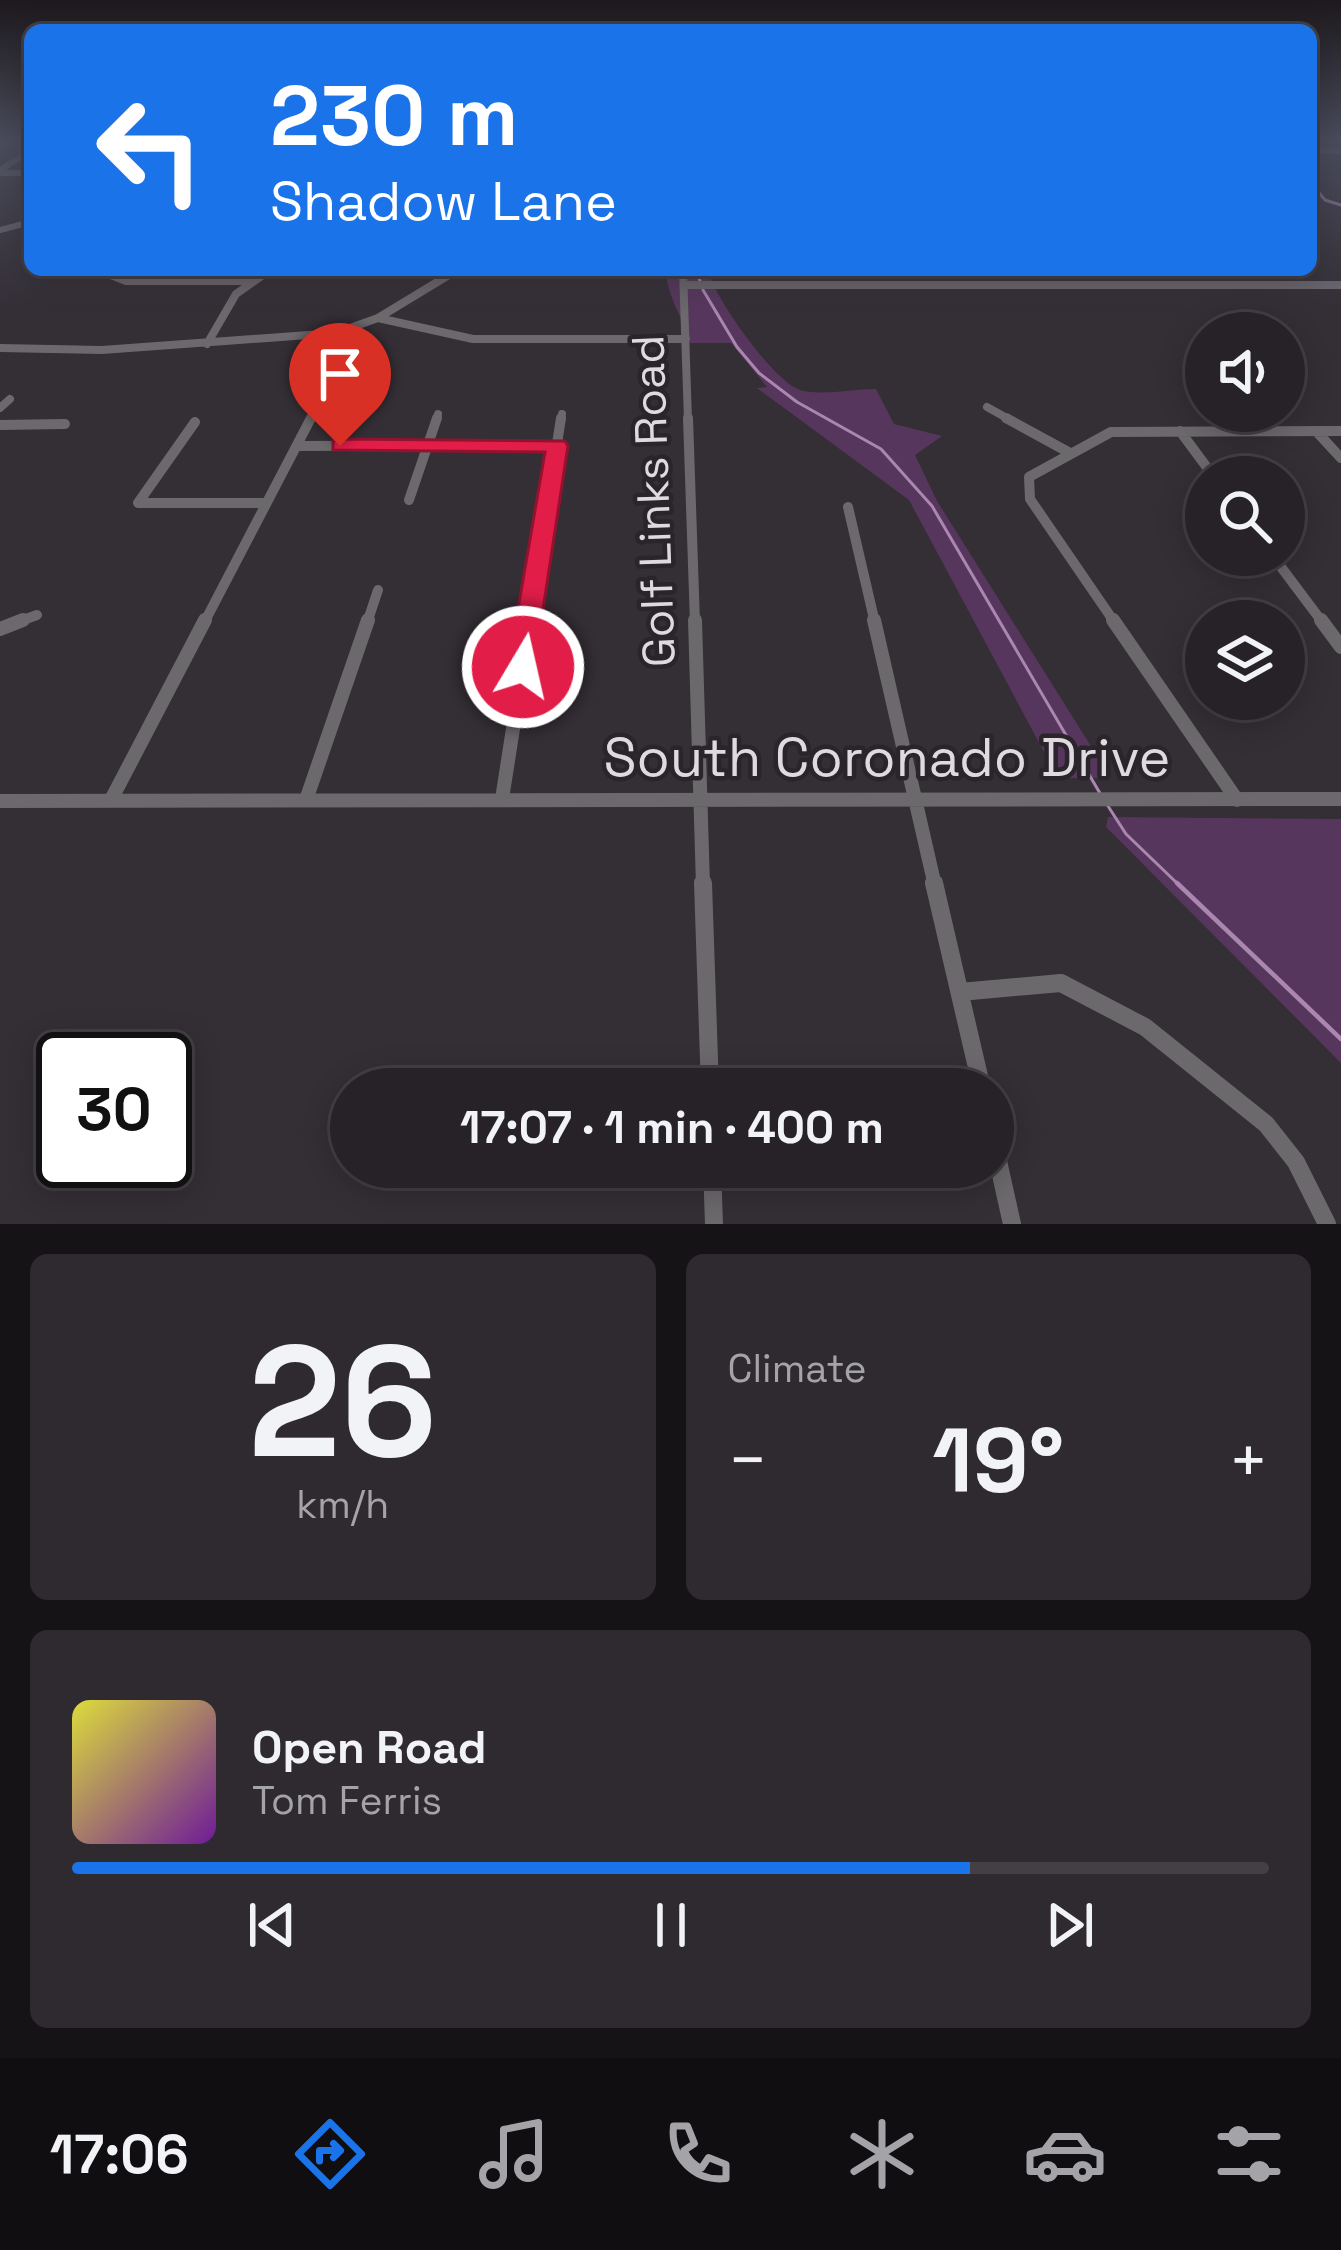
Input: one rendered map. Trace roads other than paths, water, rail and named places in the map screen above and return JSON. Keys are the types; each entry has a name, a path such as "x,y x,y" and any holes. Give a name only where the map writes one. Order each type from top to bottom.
{"street":[{"path":"113,276 126,281 251,281"},
{"path":"207,344 224,308 260,276"},
{"path":"0,348 207,344 319,336 378,318 447,276"},
{"name":"Golf Links Road","path":"683,276 709,1068"},
{"path":"684,285 1341,285"},
{"path":"378,318 473,339 686,339"},
{"path":"0,408 10,399"},
{"path":"987,407 1070,453"},
{"path":"111,800 313,414"},
{"path":"409,500 439,414"},
{"path":"502,799 562,415"},
{"path":"195,422 138,502 266,503"},
{"path":"0,425 65,424"},
{"path":"1237,800 1030,499 1029,477 1111,432 1341,430"},
{"path":"1180,431 1198,456"},
{"path":"1316,431 1341,458"},
{"path":"297,446 557,446"},
{"path":"848,507 977,1068"},
{"path":"1288,576 1341,647"},
{"path":"306,800 378,590"},
{"path":"0,629 37,615"},
{"name":"South Coronado Drive","path":"0,801 1341,799"},
{"path":"960,992 1060,982 1118,1012 1231,1091 1281,1141 1310,1185 1327,1224"},
{"path":"712,1188 713,1224"},
{"path":"1004,1188 1012,1224"}],"waterway":[{"path":"1324,199 1341,205"},
{"path":"698,276 700,281"},
{"path":"703,290 737,347 759,373 797,402 881,449 932,506 1101,795"},
{"path":"1106,803 1126,834 1180,886"},
{"path":"1177,883 1341,1039"}]}
